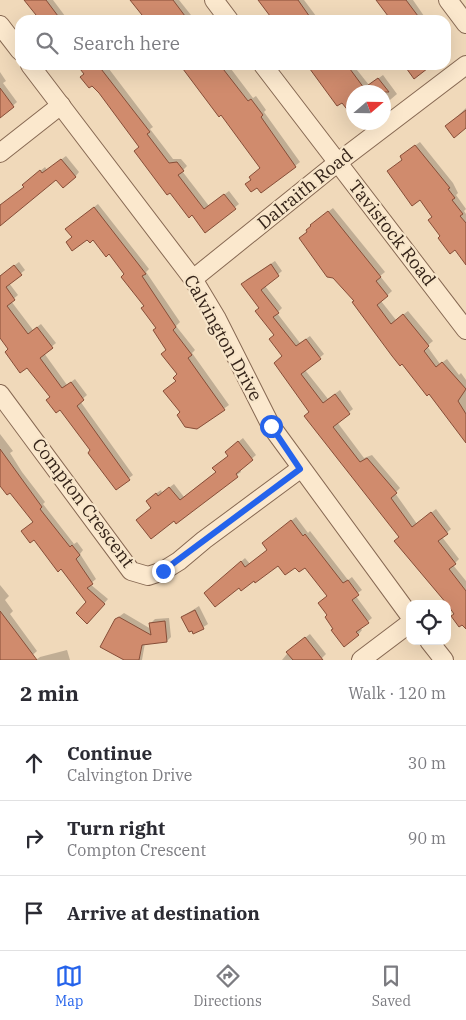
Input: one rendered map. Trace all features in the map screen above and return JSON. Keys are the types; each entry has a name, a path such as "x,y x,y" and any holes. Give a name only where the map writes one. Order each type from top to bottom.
{"street":[{"path":"214,0 225,15"},
{"path":"448,0 466,24"},
{"path":"0,25 15,45"},
{"name":"Dalraith Road","path":"193,279 337,163 466,65"},
{"name":"Calvington Drive","path":"34,70 193,279 216,319 271,426 300,469 406,611"},
{"name":"Tavistock Road","path":"268,70 466,330"},
{"path":"0,153 60,105"},
{"name":"Compton Crescent","path":"0,394 121,558 132,571 148,576 163,571 179,561 204,540 300,469"},
{"path":"361,660 406,626"},
{"path":"432,645 444,660"}],"building":[{"path":"24,0 46,0 57,15 36,15"},
{"path":"130,0 173,0 184,15 142,15"},
{"path":"258,0 298,0 308,15 269,15"},
{"path":"376,0 406,0 417,15 387,15"},
{"path":"81,70 102,70 150,132 147,134 169,163 177,162 184,171 178,175 204,209 224,194 236,209 205,233 192,215 189,218 170,193 167,195 134,151 139,147 99,93 92,86 89,88 80,77 84,74"},
{"path":"184,70 224,70 248,101 251,99 263,115 261,117 296,167 261,193 257,188 251,192 245,184 251,180 249,177 260,168 221,115 219,117"},
{"path":"311,70 351,70 362,85 346,85 346,108 342,103 337,106"},
{"path":"408,70 426,70 414,79"},
{"path":"378,78 384,85 368,85"},
{"path":"0,88 14,107 0,118"},
{"path":"466,110 466,128 454,138 445,126"},
{"path":"415,145 450,188 448,189 455,198 452,200 463,214 460,216 466,223 466,265 455,250 450,254 438,238 440,236 428,220 432,217 420,200 412,206 387,171 402,160 400,156"},
{"path":"61,159 76,177 63,188 56,180 0,226 0,205 24,187 22,185 40,170 42,173"},
{"path":"94,207 146,274 142,276 176,327 173,330 192,355 188,358 225,410 197,429 185,427 177,415 180,412 163,391 176,381 173,378 177,374 161,354 166,350 153,330 156,328 141,308 144,306 121,277 124,274 109,254 106,257 93,240 90,243 87,240 72,251 66,242 72,237 65,229"},
{"path":"328,211 381,277 376,281 388,296 377,305 391,324 403,314 429,346 424,351 436,367 442,362 466,389 458,401 466,414 466,443 429,394 427,396 402,364 400,366 392,356 352,302 354,301 333,278 327,277 299,238 307,232 306,230 310,225"},
{"path":"271,264 279,276 261,290 279,313 273,317 296,346 306,339 321,359 301,374 323,403 335,394 350,414 333,427 360,462 367,458 397,493 391,498 412,527 431,512 448,534 438,541 456,564 449,569 466,591 466,629 462,625 459,627 451,616 454,614 451,610 451,600 444,600 394,541 399,537 304,416 309,412 274,363 282,356 269,339 274,335 255,311 259,308 241,284"},
{"path":"14,265 22,275 6,287 15,300 7,306 28,334 37,327 53,348 40,358 62,388 71,382 84,400 77,406 130,480 116,490 88,453 90,450 60,410 56,413 46,400 50,397 27,368 20,373 5,352 8,349 0,338 0,276"},
{"path":"238,441 253,460 236,474 238,477 176,524 174,521 151,539 136,520 151,508 146,501 156,493 158,496 169,487 180,500 216,472 212,468 228,456 225,452"},
{"path":"0,449 42,507 40,509 70,547 72,545 80,555 76,559 93,584 87,588 105,604 87,624 76,613 86,602 61,569 58,572 34,540 30,543 21,531 33,522 10,493 7,495 0,486"},
{"path":"291,520 303,536 305,534 343,583 348,580 359,595 352,600 369,623 356,632 359,635 344,647 331,630 333,629 325,617 327,615 318,603 327,596 305,568 299,572 295,568 285,575 278,566 241,591 239,588 215,607 204,593 241,561 245,567 267,550 262,543"},
{"path":"195,610 204,629 193,634 192,631 189,632 181,617"},
{"path":"0,611 16,632 37,660 0,660"},
{"path":"119,617 151,635 149,623 165,621 167,642 142,645 139,660 124,660 100,647 115,619"},
{"path":"305,637 323,660 293,660 286,652"}],"route":[{"path":"163,571 179,561 204,540 300,469 271,426"}]}
